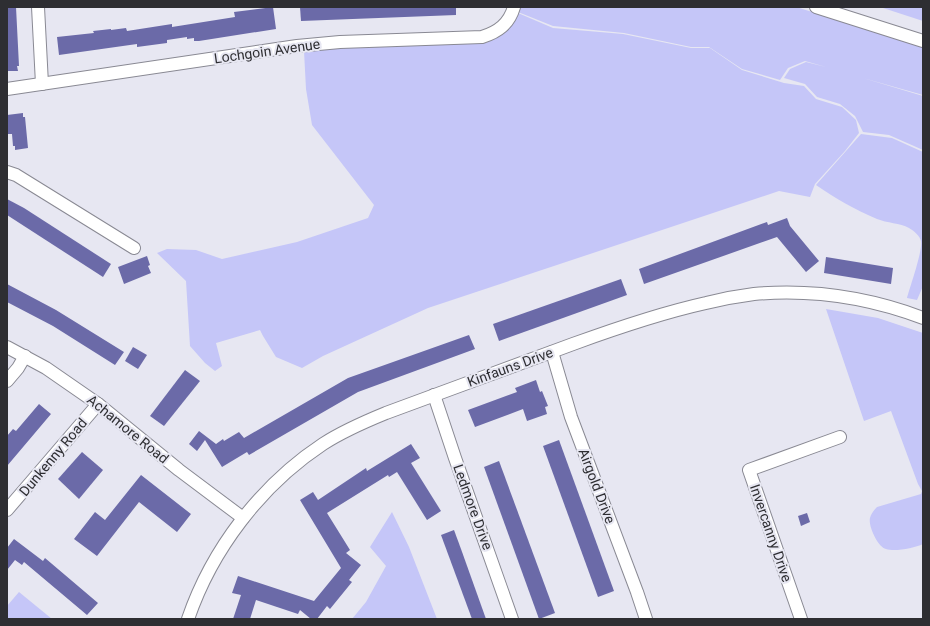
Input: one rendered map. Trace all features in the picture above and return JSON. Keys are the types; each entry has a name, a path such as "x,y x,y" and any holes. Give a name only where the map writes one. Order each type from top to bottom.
{"street":[{"path":"38,7 42,84"},
{"name":"Lochgoin Avenue","path":"7,89 297,46 340,42 482,37 493,34 502,28 508,20 514,7"},
{"path":"816,7 923,41"},
{"path":"7,172 16,175 134,248"},
{"name":"Kinfauns Drive","path":"188,619 193,604 216,557 243,518 274,484 294,466 353,426 630,324 673,310 735,296 796,293 850,298 901,310 923,318"},
{"name":"Achamore Road","path":"7,347 46,368 98,404 179,470 243,518"},
{"name":"Airgold Drive","path":"552,352 571,417 646,619"},
{"path":"7,381 18,368 25,356"},
{"name":"Ledmore Drive","path":"434,395 512,619"},
{"name":"Dunkenny Road","path":"7,510 98,404"},
{"name":"Invercanny Drive","path":"801,619 749,470 840,437"}],"shaded area":[{"path":"520,7 796,7 923,46 923,95 863,78 923,96 923,150 889,135 863,132 855,116 840,104 817,97 805,84 784,78 790,69 806,62 826,67 805,61 788,68 780,80 742,69 709,47 691,47 624,33 553,26 518,12"},
{"path":"880,7 923,7 923,21"},
{"path":"518,13 553,28 623,34 691,48 710,48 742,70 784,83 804,86 816,99 842,107 856,120 859,133 815,184 810,197 779,191 428,308 323,356 302,368 276,357 260,330 216,343 222,366 215,371 205,363 190,346 186,281 157,253 167,249 196,250 222,259 297,242 368,218 374,205 312,125 306,89 304,51 343,48 486,43 509,28"},
{"path":"861,134 892,138 923,152 923,286 917,300 907,298 920,252 921,241 918,235 905,226 877,219 838,199 816,185"},
{"path":"826,309 878,318 923,333 923,544 904,549 886,549 880,544 872,531 870,518 877,507 921,494 922,491 918,484 891,411 864,421"},
{"path":"392,512 409,547 437,619 352,619 366,602 386,566 370,547"},
{"path":"19,592 52,619 7,619 7,606"}],"building":[{"path":"7,7 16,7 18,71 7,71"},
{"path":"273,7 276,29 199,41 194,41 194,38 187,39 187,37 167,40 167,43 137,47 137,44 59,55 57,37 94,33 93,31 111,29 126,28 127,31 172,24 172,27 235,17 234,12"},
{"path":"300,7 456,7 456,15 301,21"},
{"path":"23,113 23,117 25,117 28,148 15,150 15,146 13,146 12,134 7,134 7,115"},
{"path":"7,199 24,208 111,264 103,277 7,215"},
{"path":"787,218 790,226 819,261 806,272 777,237 644,284 639,269 767,222 768,225"},
{"path":"147,256 150,265 148,266 151,273 124,284 118,267"},
{"path":"826,257 893,268 891,284 824,273"},
{"path":"621,279 627,295 499,341 493,324"},
{"path":"7,284 56,310 124,352 115,365 53,326 7,302"},
{"path":"469,335 475,349 358,392 249,455 247,452 222,467 205,440 197,451 189,444 199,431 216,444 239,432 244,438 348,378"},
{"path":"133,347 147,355 138,369 125,361"},
{"path":"185,370 200,381 164,426 150,416"},
{"path":"536,380 540,392 542,391 548,406 545,407 547,414 527,421 523,409 475,427 468,410 517,392 515,388"},
{"path":"39,404 51,414 7,466 7,436 13,429 16,431"},
{"path":"559,440 614,591 598,597 543,446"},
{"path":"411,444 420,458 411,463 441,511 427,520 397,472 389,477 388,475 327,513 350,550 346,553 361,565 349,580 352,582 330,609 327,606 317,619 311,619 300,610 298,614 256,600 250,619 233,619 241,595 232,593 238,576 314,601 341,568 300,500 313,492 318,500 366,468 367,471"},
{"path":"82,452 103,470 79,499 58,479"},
{"path":"499,461 555,613 539,619 484,467"},
{"path":"141,475 191,514 177,532 139,502 97,556 74,539 95,512 105,520"},
{"path":"807,513 810,522 801,526 798,516"},
{"path":"454,530 486,619 472,619 441,535"},
{"path":"14,539 43,561 45,558 98,603 87,615 24,562 22,565 15,560 7,570 7,548"}]}
